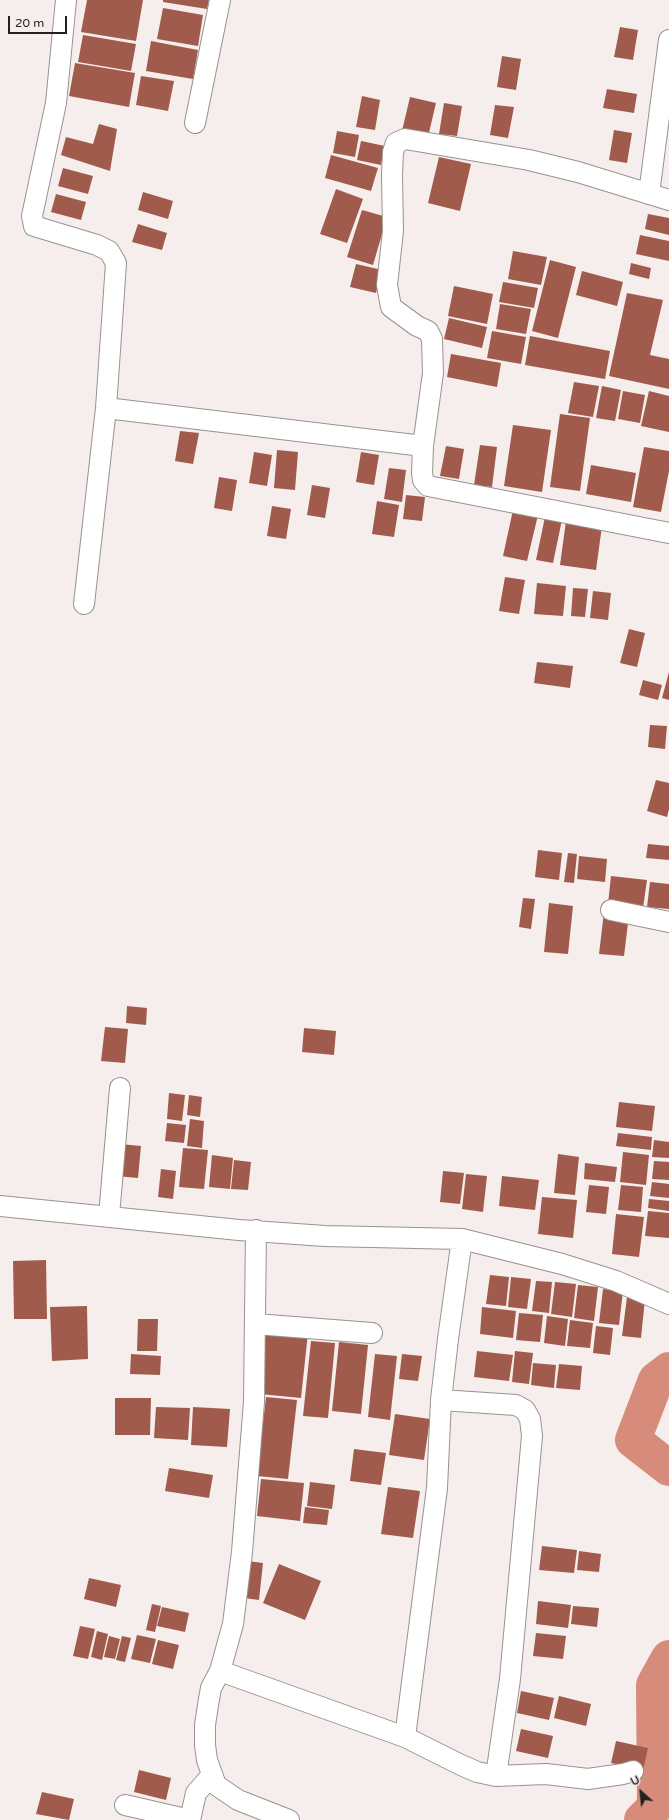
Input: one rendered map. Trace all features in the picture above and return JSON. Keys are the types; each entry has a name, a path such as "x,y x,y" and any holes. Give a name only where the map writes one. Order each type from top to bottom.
{"street":[{"path":"66,0 56,103 32,216 34,226 97,245 108,251 116,263 106,408 84,604"},
{"path":"195,123 220,0"},
{"path":"649,194 669,40"},
{"path":"669,200 578,172 529,160 405,139 396,143 393,152 393,231 387,286 391,307 417,326 428,331 432,339 433,373 423,446 422,473 423,480 428,486 669,533"},
{"path":"106,408 423,446"},
{"path":"611,910 669,922"},
{"path":"109,1216 120,1088"},
{"path":"0,1206 239,1230 325,1236 462,1239 562,1264 616,1281 669,1304"},
{"path":"256,1230 254,1402 242,1552 233,1624 220,1671 211,1688 205,1725 207,1760 216,1785 238,1800 289,1820"},
{"path":"404,1737 437,1488 442,1400 448,1340 462,1239"},
{"path":"255,1324 372,1334"},
{"path":"442,1400 516,1405 525,1410 530,1419 532,1436 510,1679 496,1776"},
{"path":"220,1671 404,1737 477,1772 496,1776 546,1774 588,1779 624,1774 633,1771"},
{"path":"125,1805 190,1820 196,1793 200,1786 212,1775"}],"building":[{"path":"87,0 143,0 136,41 81,32"},
{"path":"163,0 209,0 207,9 163,2"},
{"path":"163,8 203,15 198,46 157,39"},
{"path":"620,27 638,30 633,60 614,57"},
{"path":"83,35 136,44 131,71 78,62"},
{"path":"151,41 198,50 193,79 146,71"},
{"path":"502,56 521,59 516,90 497,87"},
{"path":"75,63 135,73 129,107 69,96"},
{"path":"141,76 174,81 168,111 136,105"},
{"path":"607,89 637,94 634,113 603,108"},
{"path":"362,96 380,100 375,130 356,127"},
{"path":"410,97 436,103 428,137 402,131"},
{"path":"444,103 462,106 457,136 439,134"},
{"path":"495,105 514,107 508,138 490,135"},
{"path":"99,124 117,129 110,171 61,155 66,137 93,144"},
{"path":"614,130 632,133 627,163 609,160"},
{"path":"337,131 359,135 355,157 333,153"},
{"path":"361,141 385,146 381,165 357,160"},
{"path":"331,155 378,168 371,191 325,178"},
{"path":"439,157 471,164 460,211 428,203"},
{"path":"63,168 93,176 88,194 58,186"},
{"path":"336,189 363,199 347,243 320,234"},
{"path":"143,192 173,201 168,219 138,210"},
{"path":"56,194 86,202 81,220 51,212"},
{"path":"362,210 387,217 373,265 347,257"},
{"path":"648,214 669,218 669,235 645,229"},
{"path":"138,224 167,233 162,250 132,242"},
{"path":"640,235 669,241 669,261 636,254"},
{"path":"513,251 547,257 541,285 508,279"},
{"path":"550,260 576,267 558,338 532,331"},
{"path":"631,263 651,268 649,279 629,274"},
{"path":"356,264 382,270 376,293 350,287"},
{"path":"582,271 623,282 617,306 576,295"},
{"path":"503,282 538,288 534,308 499,302"},
{"path":"454,286 493,294 487,324 448,316"},
{"path":"627,293 663,300 650,355 669,359 669,389 609,376"},
{"path":"500,304 531,309 526,334 496,329"},
{"path":"449,318 487,327 482,348 444,339"},
{"path":"492,331 526,337 521,364 487,358"},
{"path":"530,336 610,351 605,379 525,365"},
{"path":"451,354 501,363 497,387 447,377"},
{"path":"574,382 599,386 593,417 568,413"},
{"path":"602,386 621,390 615,421 596,418"},
{"path":"623,391 645,395 640,423 618,419"},
{"path":"649,391 669,396 669,432 641,426"},
{"path":"560,414 590,418 580,491 550,487"},
{"path":"513,425 551,430 542,492 504,486"},
{"path":"180,431 199,433 193,464 175,461"},
{"path":"480,445 497,447 492,487 474,485"},
{"path":"446,446 464,449 459,479 440,476"},
{"path":"644,447 669,451 669,471 661,512 633,507"},
{"path":"277,450 298,452 295,490 274,488"},
{"path":"254,452 272,455 267,486 249,483"},
{"path":"361,452 379,455 374,485 356,482"},
{"path":"591,465 636,473 631,502 586,494"},
{"path":"389,468 406,470 402,502 384,499"},
{"path":"219,477 237,480 232,511 214,508"},
{"path":"312,485 330,488 325,518 307,515"},
{"path":"406,495 425,497 422,521 403,519"},
{"path":"377,501 399,505 394,537 372,534"},
{"path":"272,506 291,509 286,539 267,536"},
{"path":"513,510 538,515 527,561 503,556"},
{"path":"546,512 563,515 553,563 536,560"},
{"path":"566,521 602,526 596,570 560,565"},
{"path":"505,577 525,580 519,614 499,611"},
{"path":"537,583 566,586 563,616 534,614"},
{"path":"573,588 588,589 585,617 571,616"},
{"path":"593,591 611,593 608,620 590,618"},
{"path":"629,629 645,633 637,667 620,663"},
{"path":"537,662 573,666 570,688 534,683"},
{"path":"669,672 669,700 662,698"},
{"path":"643,680 662,685 658,700 639,695"},
{"path":"650,725 667,726 665,749 648,747"},
{"path":"656,780 669,783 669,809 667,817 647,811"},
{"path":"648,844 669,846 669,860 646,858"},
{"path":"538,850 562,853 559,880 535,877"},
{"path":"568,853 577,854 574,883 564,882"},
{"path":"579,856 607,859 605,882 577,879"},
{"path":"611,876 647,880 643,908 608,904"},
{"path":"650,882 669,884 669,909 647,907"},
{"path":"523,898 535,899 531,929 519,927"},
{"path":"549,903 573,906 568,954 544,952"},
{"path":"604,912 629,915 624,956 599,954"},
{"path":"127,1006 147,1008 146,1025 126,1023"},
{"path":"105,1027 128,1029 125,1063 101,1061"},
{"path":"304,1028 336,1031 334,1055 302,1052"},
{"path":"169,1093 185,1095 182,1121 167,1119"},
{"path":"189,1095 202,1097 200,1117 187,1115"},
{"path":"619,1102 655,1106 652,1131 616,1127"},
{"path":"190,1119 204,1121 202,1148 187,1146"},
{"path":"167,1123 186,1125 184,1143 165,1141"},
{"path":"618,1133 652,1137 651,1150 616,1146"},
{"path":"654,1140 669,1142 669,1158 652,1157"},
{"path":"120,1144 141,1146 138,1178 116,1176"},
{"path":"183,1148 208,1150 204,1189 179,1187"},
{"path":"623,1152 649,1155 646,1185 620,1182"},
{"path":"558,1154 579,1157 575,1195 554,1193"},
{"path":"212,1155 233,1158 230,1189 209,1187"},
{"path":"234,1160 251,1162 248,1190 231,1189"},
{"path":"654,1161 669,1162 669,1180 652,1179"},
{"path":"585,1163 617,1167 615,1182 584,1179"},
{"path":"161,1169 176,1171 173,1199 158,1197"},
{"path":"443,1171 464,1173 460,1204 440,1202"},
{"path":"466,1174 487,1176 483,1212 462,1209"},
{"path":"502,1176 539,1180 535,1210 499,1206"},
{"path":"652,1182 669,1184 669,1198 650,1196"},
{"path":"589,1185 609,1187 606,1214 586,1212"},
{"path":"621,1185 643,1187 641,1212 618,1210"},
{"path":"542,1197 577,1200 573,1238 538,1234"},
{"path":"649,1199 669,1201 669,1211 648,1208"},
{"path":"648,1211 669,1213 669,1238 645,1236"},
{"path":"616,1214 644,1217 639,1257 612,1254"},
{"path":"46,1260 47,1319 14,1319 13,1261"},
{"path":"490,1275 509,1277 506,1306 486,1304"},
{"path":"511,1277 531,1279 527,1309 508,1307"},
{"path":"536,1281 552,1282 549,1313 532,1311"},
{"path":"555,1282 576,1284 572,1317 551,1314"},
{"path":"578,1285 598,1287 594,1321 574,1318"},
{"path":"603,1289 623,1291 619,1325 599,1323"},
{"path":"627,1297 645,1299 641,1338 622,1336"},
{"path":"87,1306 88,1359 52,1361 50,1307"},
{"path":"482,1307 516,1311 513,1338 480,1334"},
{"path":"519,1313 543,1315 540,1342 516,1340"},
{"path":"547,1316 568,1319 565,1346 544,1343"},
{"path":"138,1319 158,1319 157,1351 137,1351"},
{"path":"570,1320 593,1323 590,1348 567,1346"},
{"path":"596,1326 613,1328 610,1355 593,1353"},
{"path":"266,1329 308,1333 301,1398 260,1394"},
{"path":"311,1341 335,1343 328,1418 303,1416"},
{"path":"339,1342 368,1345 361,1414 332,1411"},
{"path":"477,1351 513,1355 509,1381 474,1377"},
{"path":"515,1351 533,1353 529,1384 512,1382"},
{"path":"131,1354 161,1356 160,1375 130,1374"},
{"path":"375,1354 397,1356 390,1420 368,1417"},
{"path":"402,1354 422,1356 418,1381 399,1379"},
{"path":"533,1363 556,1365 554,1388 531,1385"},
{"path":"559,1364 582,1366 580,1390 556,1388"},
{"path":"266,1397 297,1400 288,1479 257,1476"},
{"path":"115,1398 151,1398 150,1435 115,1435"},
{"path":"156,1407 190,1408 188,1440 154,1438"},
{"path":"193,1407 230,1409 227,1447 191,1445"},
{"path":"395,1414 430,1419 424,1460 389,1455"},
{"path":"354,1449 386,1453 381,1485 350,1481"},
{"path":"169,1468 213,1475 209,1498 165,1491"},
{"path":"261,1479 304,1483 300,1521 257,1516"},
{"path":"310,1482 335,1485 332,1509 307,1506"},
{"path":"388,1487 420,1491 413,1538 381,1534"},
{"path":"305,1507 329,1510 327,1525 303,1523"},
{"path":"542,1546 577,1550 574,1573 539,1570"},
{"path":"579,1551 601,1554 599,1572 577,1570"},
{"path":"248,1561 263,1563 259,1600 244,1598"},
{"path":"279,1564 321,1581 305,1620 263,1603"},
{"path":"89,1578 121,1585 116,1607 84,1599"},
{"path":"538,1601 571,1605 568,1628 536,1624"},
{"path":"152,1604 161,1606 155,1632 146,1630"},
{"path":"573,1606 599,1608 597,1627 571,1624"},
{"path":"162,1607 189,1613 185,1632 157,1626"},
{"path":"80,1626 95,1629 88,1659 73,1656"},
{"path":"97,1631 108,1634 102,1660 91,1657"},
{"path":"536,1633 566,1636 563,1659 533,1656"},
{"path":"137,1635 156,1639 150,1663 131,1659"},
{"path":"109,1636 120,1639 115,1659 104,1657"},
{"path":"122,1636 131,1638 125,1662 116,1660"},
{"path":"158,1640 179,1645 173,1669 152,1664"},
{"path":"521,1691 554,1698 549,1720 517,1713"},
{"path":"559,1696 591,1704 586,1726 554,1718"},
{"path":"521,1729 553,1736 548,1758 516,1751"},
{"path":"616,1741 648,1748 643,1770 611,1763"},
{"path":"139,1770 171,1778 166,1800 134,1792"},
{"path":"42,1792 74,1799 69,1820 36,1814"}],"waterway":[{"path":"669,1370 656,1380 633,1440 669,1468"},
{"path":"642,1820 655,1807 654,1685 669,1658"}]}
